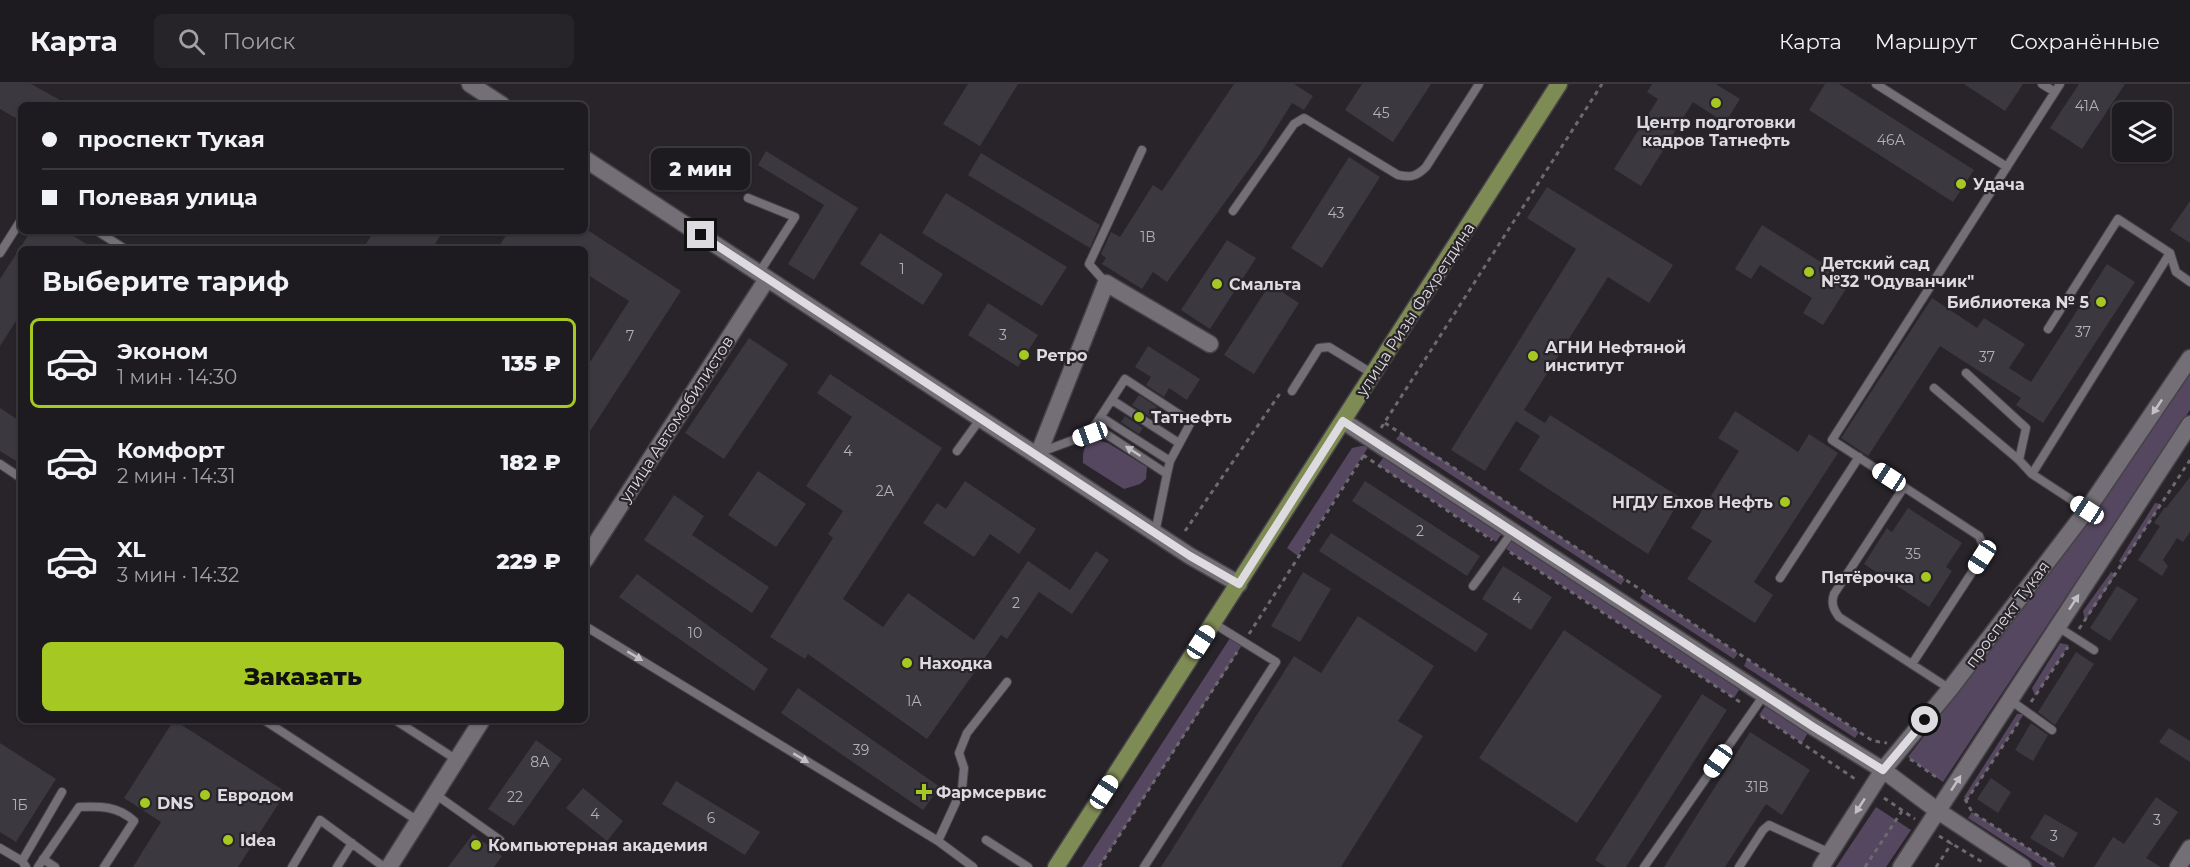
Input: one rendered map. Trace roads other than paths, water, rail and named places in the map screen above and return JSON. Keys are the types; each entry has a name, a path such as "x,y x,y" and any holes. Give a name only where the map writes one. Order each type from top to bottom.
{"main road":[{"name":"улица Ризы Фахретдина","path":"1056,867 1559,84"}],"street":[{"path":"470,84 497,102"},
{"path":"588,161 981,418 1040,454 1155,533 1239,584"},
{"name":"улица Автомобилистов","path":"588,549 763,276"},
{"path":"1040,454 1106,283 1210,344"},
{"name":"проспект Тукая","path":"1826,860 1883,770 1950,689 2087,510 2190,358"},
{"path":"1343,421 1883,770 1938,811 2023,867"},
{"path":"1901,867 2190,424"},
{"path":"389,867 480,723"},
{"path":"2178,867 2190,848"}],"lane":[{"path":"1233,211 1294,124 1304,118 1398,175 1408,177 1418,175 1426,167 1479,84"},
{"path":"1876,84 2007,166"},
{"path":"1912,664 1982,557 1983,543 1979,536 1832,440 2057,88 2042,84"},
{"path":"1106,283 1089,264 1142,150"},
{"path":"748,198 795,217 763,276"},
{"path":"2048,328 2118,219 2170,253 2176,272 2190,282"},
{"path":"0,253 18,225"},
{"path":"102,234 120,246"},
{"path":"2032,474 2170,253"},
{"path":"1292,391 1319,348 1329,347 1373,374"},
{"path":"1966,372 2026,428 2019,460"},
{"path":"1090,434 1125,379 1191,422 1170,461 1155,533"},
{"path":"1934,388 2019,460 2032,474 2087,510"},
{"path":"1112,400 1179,443"},
{"path":"1101,417 1170,461"},
{"path":"957,451 981,418"},
{"path":"1040,454 1100,430 1167,474"},
{"path":"1780,578 1859,457"},
{"path":"0,464 18,476"},
{"path":"1904,487 1834,594 1832,605 1839,617 1950,689"},
{"path":"1473,586 1513,531"},
{"path":"1144,867 1276,662 1214,623"},
{"path":"2058,627 2094,650"},
{"path":"588,628 938,841 973,867"},
{"path":"938,841 962,789 964,768 959,753 967,733 1008,682"},
{"path":"1644,867 1764,695"},
{"path":"2010,700 2052,730"},
{"path":"269,723 418,821"},
{"path":"400,723 457,760"},
{"path":"0,848 24,864 62,792"},
{"path":"435,794 500,840"},
{"path":"55,867 40,863 79,807 105,806 128,815 134,821 104,867"},
{"path":"291,867 320,820 384,867"},
{"path":"1739,867 1763,830 1769,825 1826,860"},
{"path":"986,840 1028,867"},
{"path":"337,867 352,843"}],"place":[{"name":"Центр подготовки кадров Татнефть","path":"1716,103"},
{"name":"Удача","path":"1961,184"},
{"name":"Детский сад №32 \"Одуванчик\"","path":"1809,272"},
{"name":"Смальта","path":"1217,284"},
{"name":"Библиотека № 5","path":"2101,302"},
{"name":"Ретро","path":"1024,355"},
{"name":"АГНИ Нефтяной институт","path":"1533,356"},
{"name":"Татнефть","path":"1139,417"},
{"name":"НГДУ Елхов Нефть","path":"1785,502"},
{"name":"Пятёрочка","path":"1926,577"},
{"name":"Находка","path":"907,663"},
{"name":"Фармсервис","path":"924,792"},
{"name":"Евродом","path":"205,795"},
{"name":"DNS","path":"145,803"},
{"name":"Idea","path":"228,840"},
{"name":"Компьютерная академия","path":"476,845"}]}
